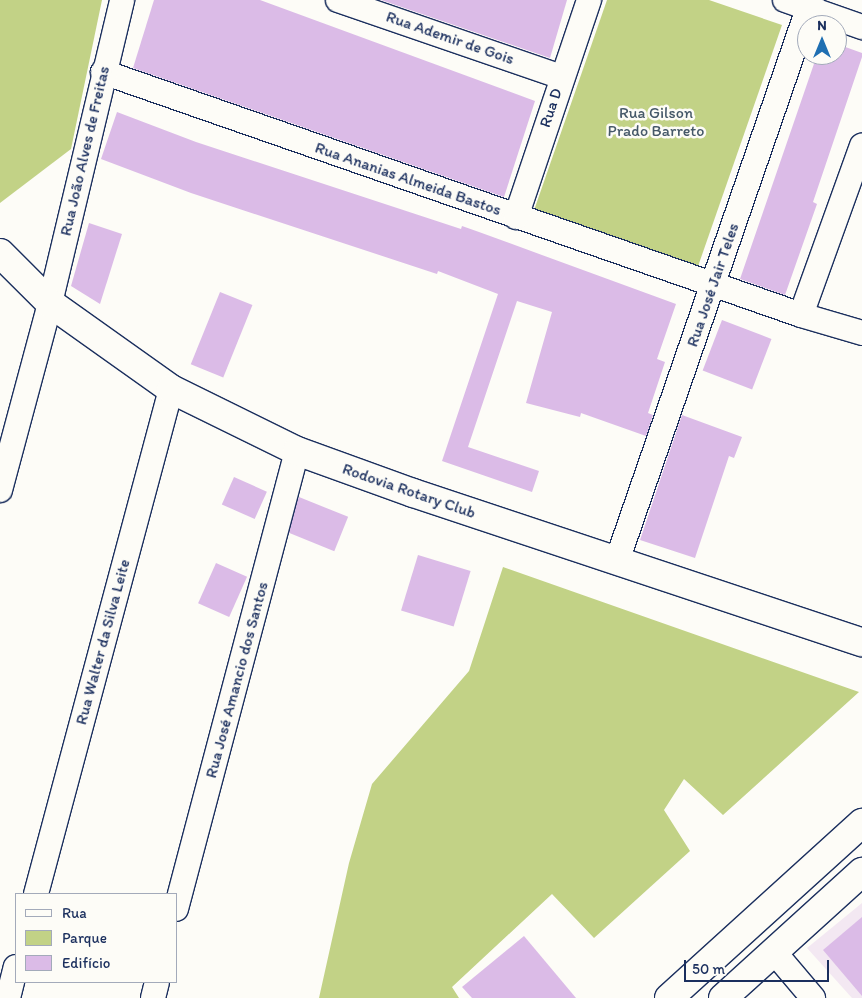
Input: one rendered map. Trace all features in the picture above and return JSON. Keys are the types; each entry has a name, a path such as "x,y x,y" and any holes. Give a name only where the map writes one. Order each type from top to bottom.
{"main road":[{"name":"Rodovia Rotary Club","path":"0,253 50,303 171,389 297,451 617,562 862,642"},
{"path":"668,998 862,823"},
{"path":"701,970 725,996 775,953 862,872"}],"street":[{"name":"Rua João Alves de Freitas","path":"0,490 50,303 122,0"},
{"name":"Rua Ademir de Gois","path":"338,0 561,77"},
{"name":"Rua D","path":"516,216 561,77 589,0"},
{"path":"785,0 809,4 862,27"},
{"name":"Rua José Jair Teles","path":"617,562 809,4"},
{"name":"Rua Ananias Almeida Bastos","path":"104,72 713,285 801,315 862,332"},
{"path":"801,315 862,146"},
{"name":"Rua Walter da Silva Leite","path":"36,893 171,389"},
{"name":"Rua José Amancio dos Santos","path":"178,901 297,451"},
{"path":"775,953 813,998"},
{"path":"8,998 15,971"},
{"path":"153,998 157,983"}],"shaded area":[{"path":"862,903 862,998 852,998 807,948"}],"green space":[{"path":"0,0 102,0 71,149 0,203"},
{"name":"Rua Gilson Prado Barreto","path":"607,0 709,0 782,25 695,275 531,219"},
{"path":"503,567 859,692 723,815 684,779 664,810 690,851 594,938 552,894 452,987 459,998 319,998 349,863 372,784 469,671"}],"building":[{"path":"154,0 260,0 535,101 504,197 133,68"},
{"path":"381,0 567,0 550,58"},
{"path":"847,48 862,53 813,202 817,204 785,295 740,279 814,65 847,65"},
{"path":"117,112 196,142 461,229 462,226 676,304 657,359 665,362 648,413 653,415 646,436 581,413 580,417 526,403 552,312 517,301 468,447 539,471 532,492 442,461 498,294 438,271 437,274 191,193 101,159"},
{"path":"89,223 122,234 100,304 71,286"},
{"path":"220,292 252,305 223,377 191,364"},
{"path":"722,320 771,339 752,389 703,370"},
{"path":"682,415 742,437 734,458 729,456 695,558 640,540"},
{"path":"234,477 267,492 255,519 222,504"},
{"path":"299,497 348,517 334,551 285,531"},
{"path":"418,555 471,571 454,627 401,610"},
{"path":"216,563 247,577 229,617 198,603"},
{"path":"862,917 862,996 823,950"},
{"path":"524,936 576,998 472,998 462,987"}]}
